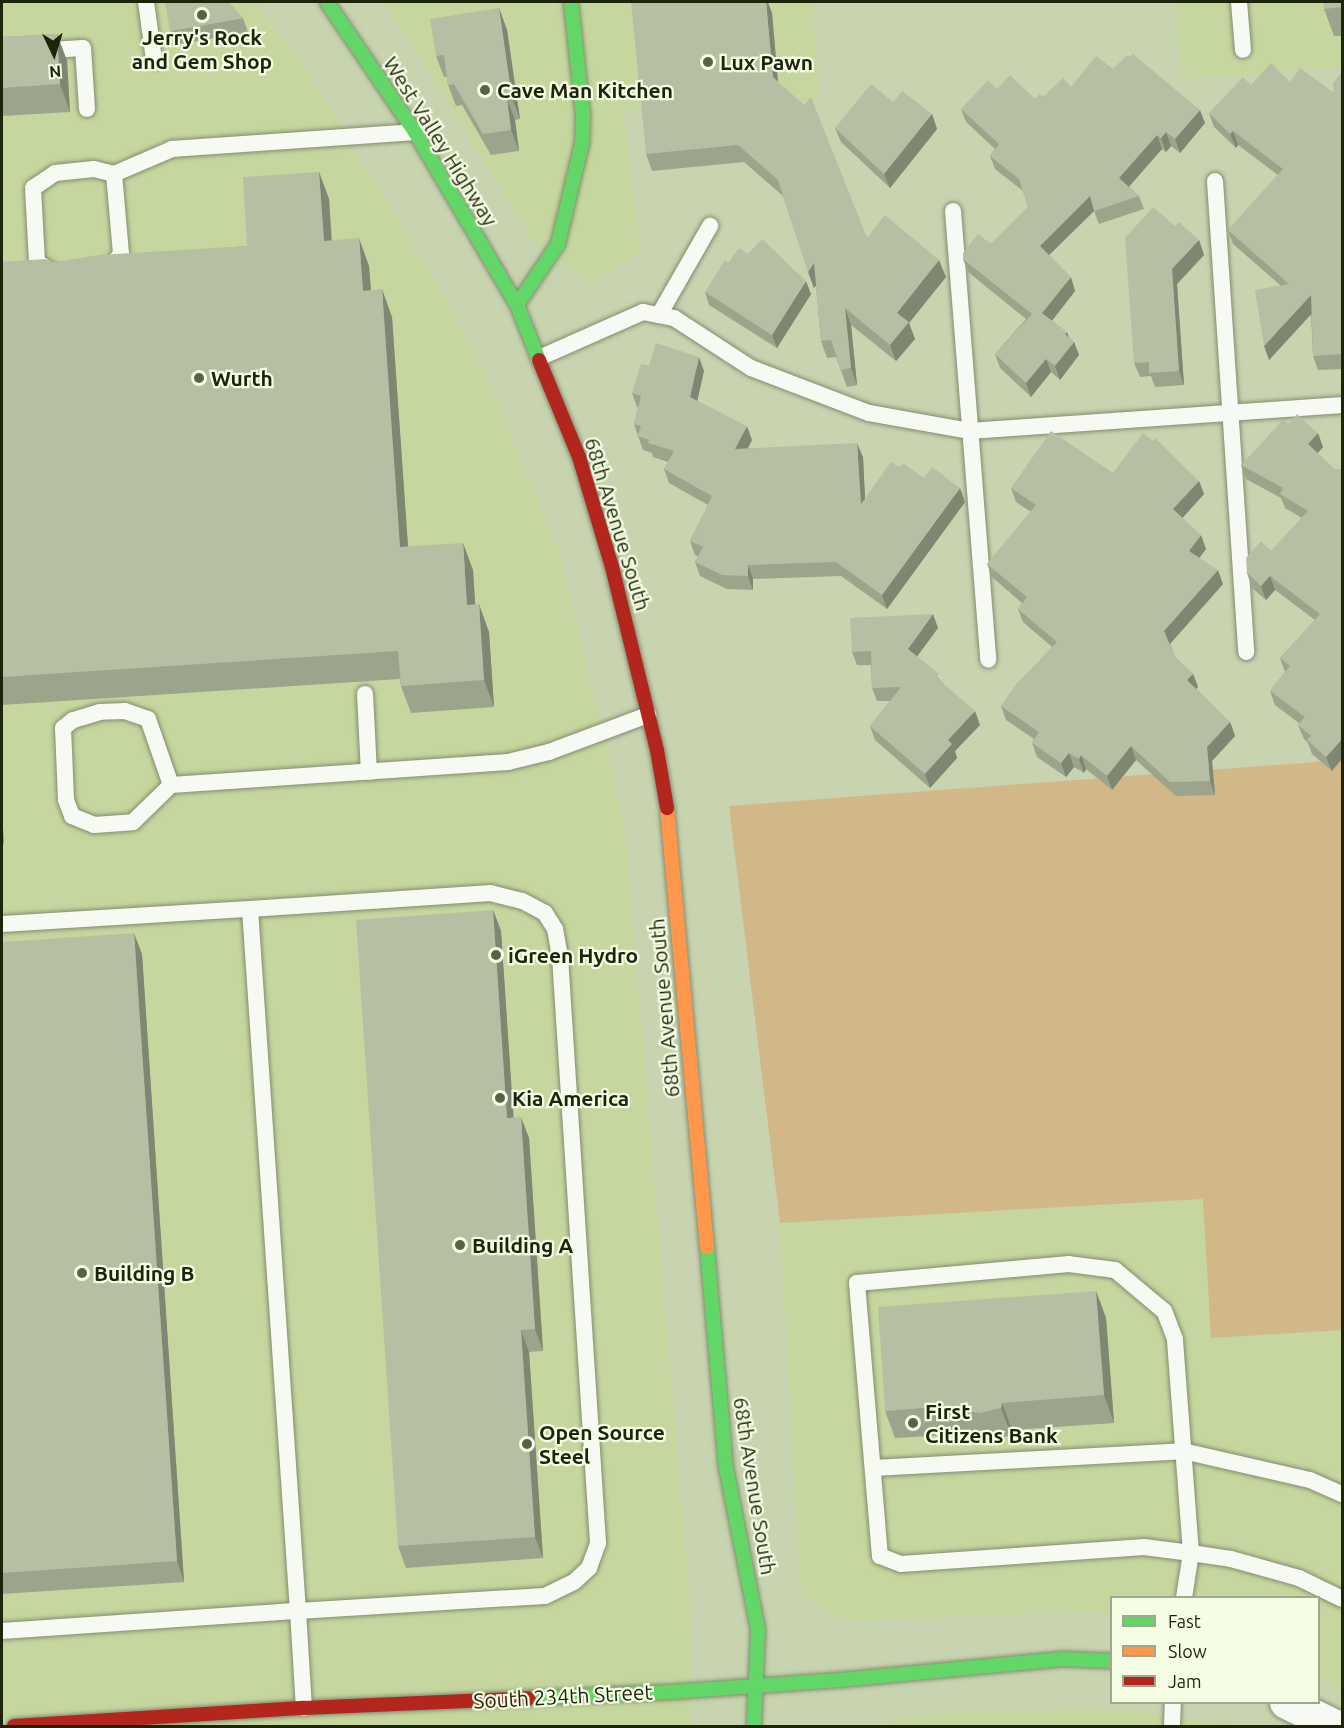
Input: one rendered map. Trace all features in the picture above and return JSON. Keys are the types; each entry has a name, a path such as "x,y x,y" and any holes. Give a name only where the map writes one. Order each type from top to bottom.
{"main road":[{"name":"West Valley Highway","path":"327,2 415,132 517,305"},
{"path":"517,305 558,244 570,202 583,135 571,2"},
{"name":"68th Avenue South","path":"517,305 579,457 612,567 648,715 671,833 726,1468 758,1630 754,1726"},
{"name":"South 234th Street","path":"14,1726 237,1719 304,1708 756,1686 1063,1659 1110,1661"}],"street":[{"path":"1290,1704 1335,1726"}],"lane":[{"path":"146,2 154,60"},
{"path":"1239,2 1243,50"},
{"path":"2,53 83,48 87,109"},
{"path":"73,277 63,279 37,262 33,188 54,173 94,169 114,174 172,149 415,132"},
{"path":"94,275 104,274 121,254 114,174"},
{"path":"1215,181 1246,652"},
{"path":"953,211 988,660"},
{"path":"659,315 710,226"},
{"path":"539,358 643,312 674,318 752,368 869,413 970,431 1342,405"},
{"path":"365,694 369,772"},
{"path":"171,785 148,719 125,711 100,712 73,720 63,728 66,800 72,816 94,825 133,822 171,785 508,762 549,752 648,715"},
{"path":"2,924 491,893 522,901 545,913 555,929 561,957 598,1542 590,1568 574,1582 545,1596 2,1631"},
{"path":"250,909 304,1708"},
{"path":"1184,1596 1191,1553 1184,1451 1175,1339 1164,1311 1115,1270 1069,1264 857,1283 880,1556 901,1564 1144,1547 1191,1553 1231,1559 1299,1578 1342,1599"},
{"path":"873,1468 1184,1451 1310,1480 1342,1494"},
{"path":"1172,1726 1173,1704"}],"shaded area":[{"path":"2,2 256,2 310,75 441,291 481,364 558,548 624,820 690,1601 691,1726 2,1726"},
{"path":"385,2 812,2 819,101 623,113 641,251 592,283 533,241"},
{"path":"1176,2 1342,2 1342,67 1182,79"},
{"path":"1342,760 1342,1330 1211,1338 1203,1199 780,1223 729,806"},
{"path":"1203,1199 1211,1338 1342,1330 1342,1692 1320,1680 1320,1596 1110,1596 1110,1615 1095,1612 844,1620 801,1595 780,1223"},
{"path":"1116,1709 1245,1726 883,1726 925,1713"}],"building":[{"path":"165,2 229,2 243,18 170,31"},
{"path":"631,2 766,2 773,77 804,105 811,97 867,238 885,215 939,260 897,313 909,322 890,345 845,308 851,368 841,370 831,340 821,341 814,263 808,272 778,180 738,145 646,154"},
{"path":"1323,2 1342,2 1342,7 1324,9"},
{"name":"Cave Man Kitchen","path":"499,8 512,98 507,99 511,130 483,134 454,84 448,85 444,55 436,56 430,19"},
{"path":"57,34 60,84 2,88 2,37"},
{"path":"1133,54 1200,110 1175,139 1166,132 1161,138 1157,135 1119,178 1139,196 1094,211 1090,196 1040,246 1071,277 1042,313 1067,332 1065,334 1074,342 1055,366 1046,359 1026,383 995,354 1032,314 963,259 963,253 978,234 991,244 1028,207 1019,179 990,156 999,144 961,109 988,80 997,89 1010,75 1035,99 1040,94 1043,97 1063,78 1071,87 1096,56 1113,69 1127,55 1130,57"},
{"path":"1271,63 1290,82 1300,68 1334,93 1333,83 1342,72 1342,354 1313,356 1311,295 1264,346 1255,290 1289,284 1228,230 1283,169 1233,131 1230,134 1209,113 1243,77 1251,85"},
{"path":"871,84 893,102 902,91 932,114 884,174 835,128"},
{"path":"319,172 324,241 359,238 363,291 382,289 400,547 463,543 467,605 479,604 484,680 401,686 398,651 2,677 2,262 45,259 54,262 99,255 247,246 243,177"},
{"path":"1153,207 1175,226 1179,222 1199,240 1172,269 1179,371 1149,373 1149,362 1134,363 1125,238"},
{"path":"762,239 806,281 772,335 705,292 725,260 728,263 739,248 748,254"},
{"path":"656,343 699,357 690,397 747,426 735,449 857,443 861,504 891,462 900,467 903,463 924,478 932,467 960,488 882,595 836,562 748,565 748,576 722,575 695,562 703,547 690,541 712,496 664,469 674,451 648,443 649,440 638,436 641,426 634,424 641,396 632,393 641,364 649,366"},
{"path":"1297,414 1318,433 1308,444 1335,469 1342,469 1342,739 1326,757 1307,740 1311,736 1298,725 1305,717 1270,691 1290,666 1280,658 1320,614 1270,576 1261,586 1247,573 1246,558 1261,541 1271,551 1308,511 1280,494 1283,488 1241,465 1284,419 1288,424"},
{"path":"1051,431 1113,473 1143,433 1153,441 1155,438 1199,481 1173,509 1201,535 1189,551 1218,570 1164,631 1175,657 1193,674 1187,680 1230,722 1207,747 1210,781 1170,782 1131,746 1107,776 1081,755 1079,759 1069,753 1061,763 1032,743 1039,732 1001,706 1017,683 1057,642 1018,609 1027,597 987,564 1036,505 1011,488"},
{"path":"933,614 908,649 939,674 936,677 975,711 948,740 952,744 925,774 870,726 901,687 872,688 871,651 852,652 850,618"},
{"name":"Building A","path":"493,910 507,1118 521,1117 535,1329 521,1330 535,1537 398,1546 356,920"},
{"name":"Building B","path":"134,933 177,1561 2,1573 2,942"},
{"path":"1096,1291 1104,1395 1002,1403 1001,1408 980,1413 936,1407 885,1411 878,1307"}],"traffic: fast":[{"path":"327,2 415,132 517,305 539,360"},
{"path":"517,305 558,244 582,143 583,115 571,2"},
{"path":"707,1247 726,1468 758,1630 754,1726"},
{"path":"529,1698 671,1692 840,1680 1063,1659 1110,1661"}],"traffic: slow":[{"path":"667,808 707,1247"}],"traffic: jam":[{"path":"539,360 579,457 612,567 657,750 667,808"},
{"path":"14,1726 304,1708 529,1698"}],"place":[{"name":"Jerry's Rock and Gem Shop","path":"202,15"},
{"name":"Lux Pawn","path":"708,62"},
{"name":"Cave Man Kitchen","path":"485,90"},
{"name":"Wurth","path":"199,378"},
{"name":"iGreen Hydro","path":"496,955"},
{"name":"Kia America","path":"500,1098"},
{"name":"Building A","path":"460,1245"},
{"name":"Building B","path":"82,1273"},
{"name":"First Citizens Bank","path":"913,1423"},
{"name":"Open Source Steel","path":"527,1444"}]}
